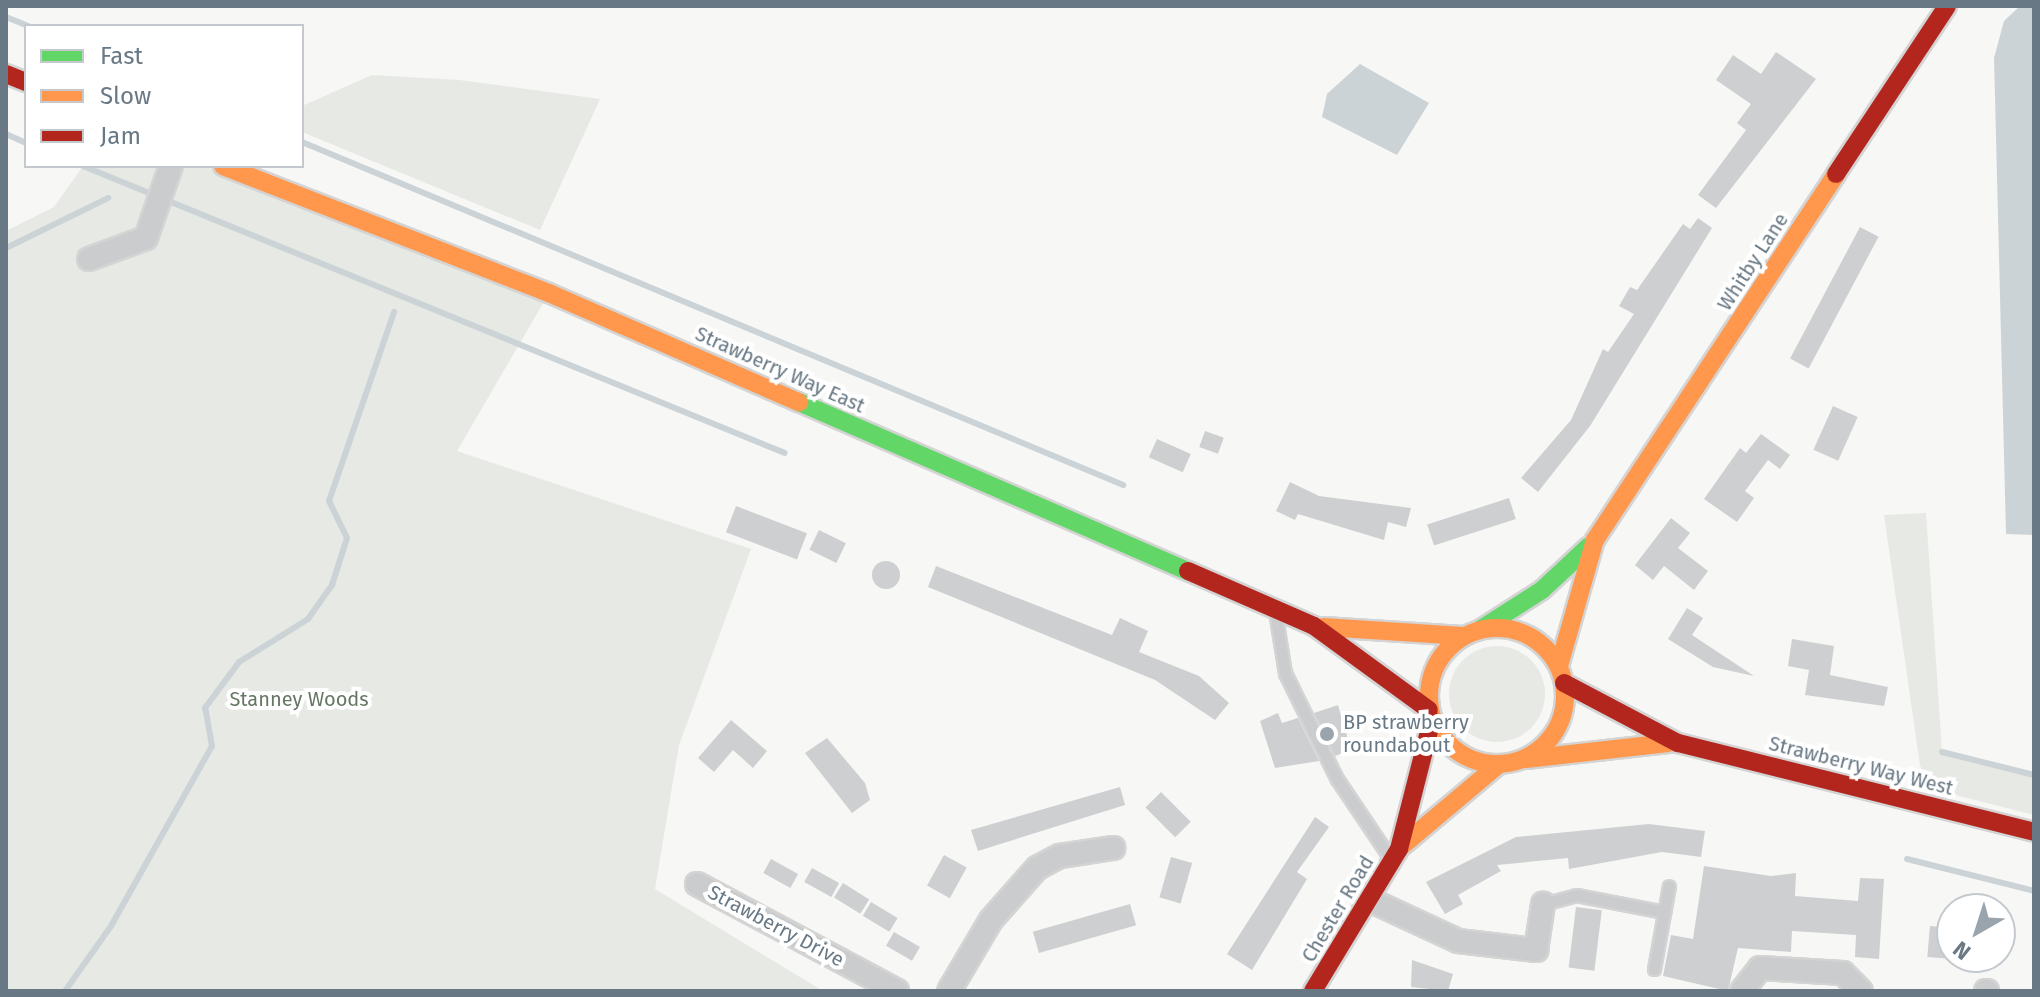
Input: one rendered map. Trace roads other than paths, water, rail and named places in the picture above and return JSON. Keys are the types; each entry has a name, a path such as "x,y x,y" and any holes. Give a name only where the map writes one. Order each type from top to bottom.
{"main road":[{"name":"Whitby Lane","path":"1472,632 1542,590 1595,540 1947,6"},
{"name":"Strawberry Way East","path":"228,168 549,293 1314,626 1431,715"},
{"name":"Whitby Lane","path":"1562,674 1595,540"},
{"name":"Strawberry Way East","path":"1314,626 1472,632"},
{"path":"1472,632 1526,634 1562,674 1558,728 1526,759 1498,765 1457,753 1431,715 1434,667 1472,632"},
{"name":"Strawberry Way West","path":"1562,674 1678,743 2034,832"},
{"name":"Chester Road","path":"1313,991 1372,901 1396,856 1431,715"},
{"name":"Strawberry Way West","path":"1526,759 1678,743"},
{"name":"Chester Road","path":"1396,856 1498,765"}],"street":[{"path":"89,259 146,238 170,168"},
{"path":"949,991 991,920 1037,868 1060,856 1113,848"},
{"name":"Strawberry Drive","path":"697,884 897,991"},
{"path":"1372,901 1458,941 1536,950 1543,904"},
{"path":"1742,991 1760,968 1843,973 1861,991"}],"lane":[{"path":"1274,608 1285,673 1337,779 1396,856"},
{"path":"1654,969 1669,886"},
{"path":"1543,904 1576,895 1664,912"}],"waterway":[{"path":"6,17 24,24"},
{"path":"6,134 24,142"},
{"path":"304,143 1123,485"},
{"path":"88,168 785,453"},
{"path":"6,248 108,198"},
{"path":"65,991 111,926 212,746 205,708 239,662 308,619 332,585 347,538 329,501 394,312"},
{"path":"1942,752 2034,775"},
{"path":"1907,859 2034,891"}],"place":[{"name":"BP strawberry roundabout","path":"1327,734"}],"park label":[{"name":"Stanney Woods","path":"299,699"}]}
